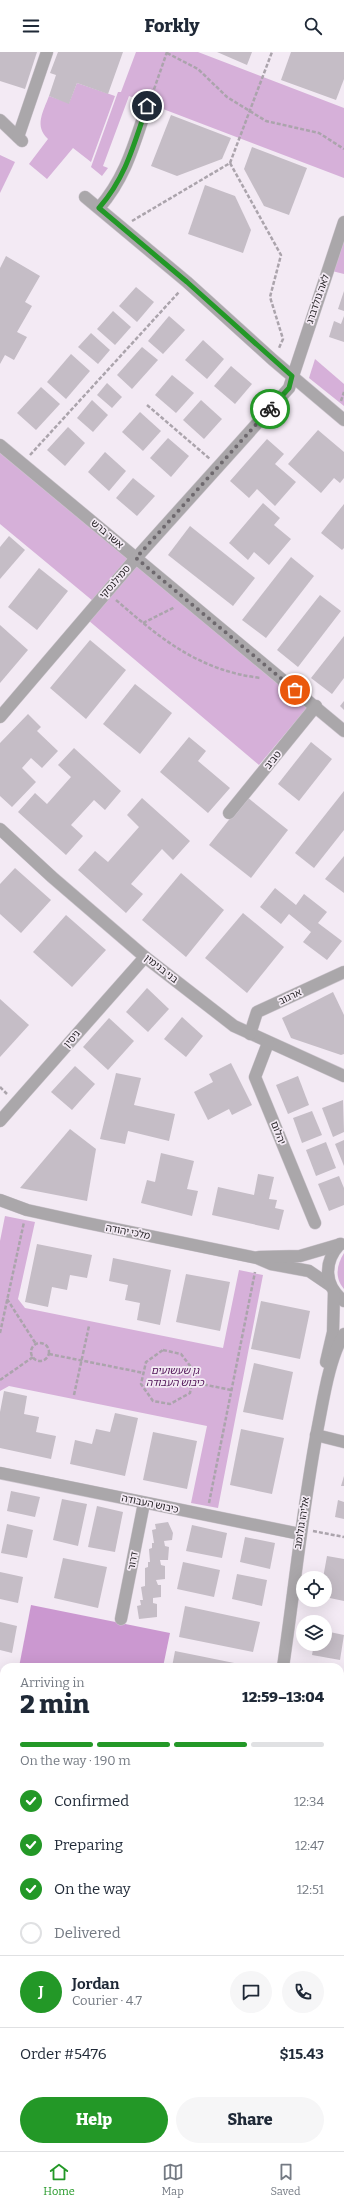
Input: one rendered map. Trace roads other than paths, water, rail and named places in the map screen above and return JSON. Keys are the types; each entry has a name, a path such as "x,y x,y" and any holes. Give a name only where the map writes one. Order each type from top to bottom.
{"street":[{"path":"0,120 20,139 47,52"},
{"path":"99,208 116,188 122,176 147,106"},
{"path":"85,197 187,282 273,360 344,420"},
{"name":"לאה גולדברג","path":"292,376 344,222"},
{"name":"סמילנסקי","path":"0,717 106,592 219,468 289,388 292,376"},
{"name":"אשר ברש","path":"0,445 316,706 344,731"},
{"name":"טביב","path":"229,813 316,706"},
{"name":"בני בנימין","path":"0,829 52,877 145,957 234,1026 268,1043 344,1076"},
{"name":"גיסין","path":"0,1122 145,957"},
{"name":"ארגוב","path":"250,1034 257,1012 344,972"},
{"name":"יהלום","path":"268,1043 255,1077 315,1223"},
{"name":"מלכי יהודה","path":"0,1200 26,1210 258,1258 271,1264 309,1271 332,1289 344,1301"},
{"name":"מלכי יהודה","path":"258,1258 271,1256 300,1256 342,1243"},
{"name":"אליהו גולומב","path":"327,1380 326,1364 333,1332 332,1289 328,1276 328,1265 330,1257 342,1243"},
{"name":"אליהו גולומב","path":"284,1663 300,1531 316,1435 327,1380 344,1334"},
{"path":"316,1435 344,1442"},
{"name":"כיבוש העבודה","path":"0,1473 207,1516 300,1531"},
{"name":"דרור","path":"121,1619 144,1503"}],"park label":[{"name":"גן שעשועים כיבוש העבודה","path":"175,1376"}]}
